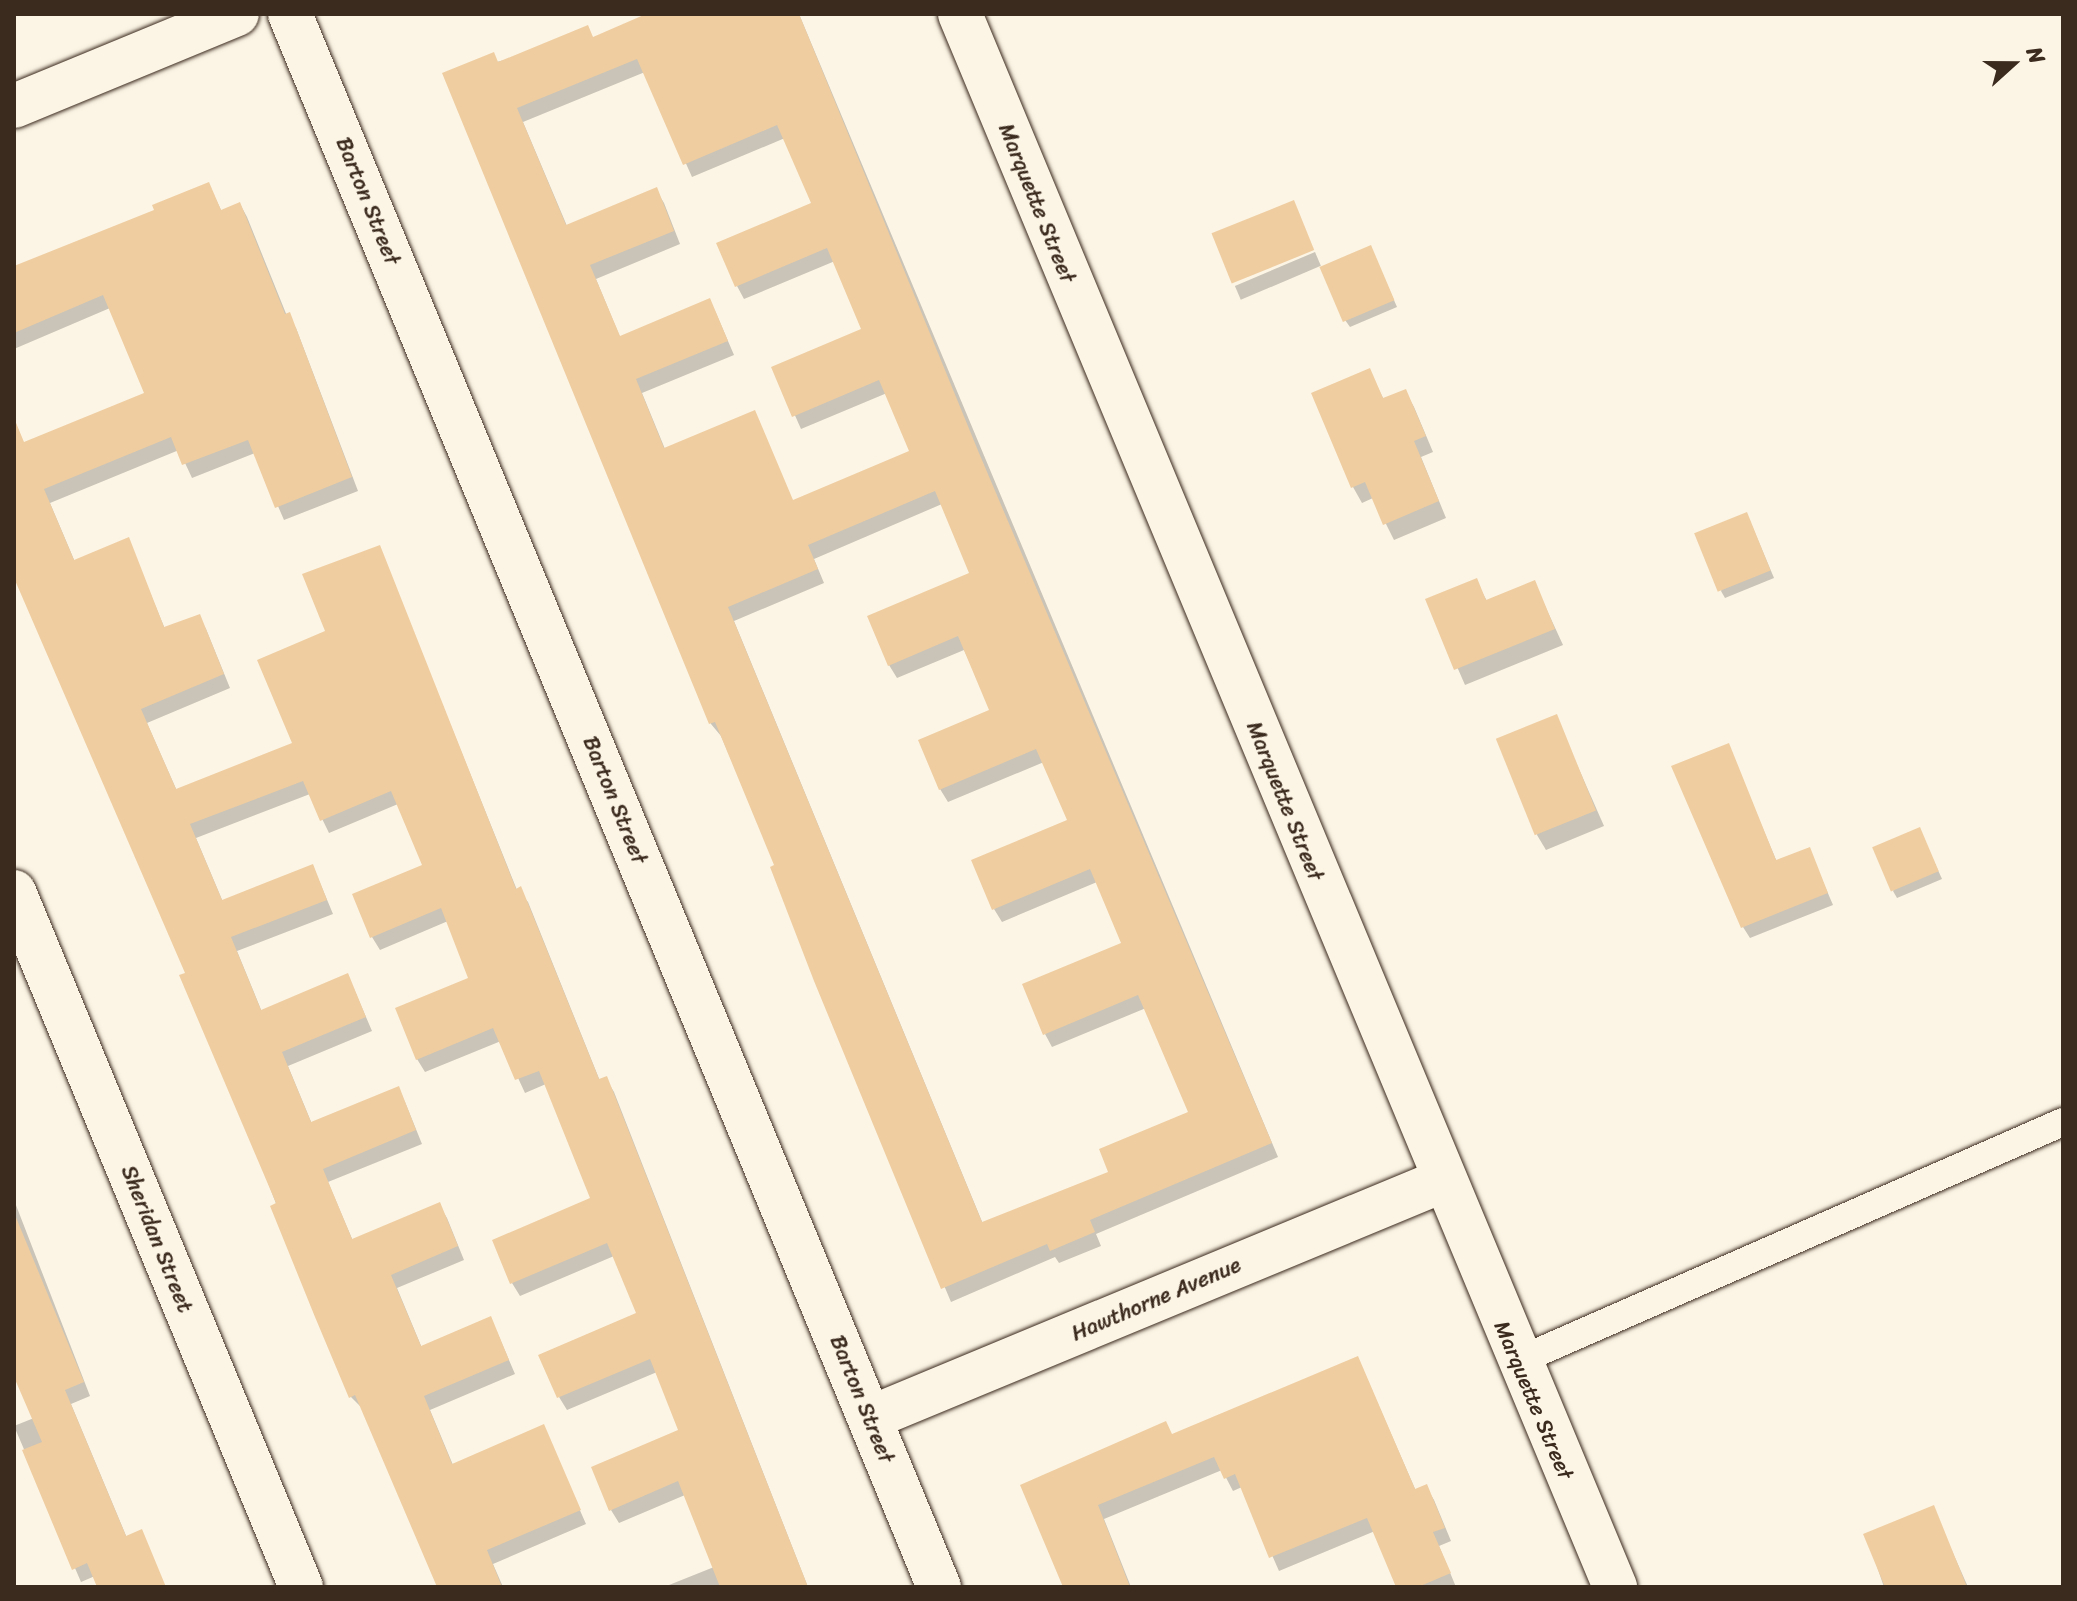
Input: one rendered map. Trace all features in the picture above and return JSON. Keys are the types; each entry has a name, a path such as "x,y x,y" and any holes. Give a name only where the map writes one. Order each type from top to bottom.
{"street":[{"path":"14,106 237,14"},
{"name":"Barton Street","path":"290,14 939,1587"},
{"name":"Marquette Street","path":"960,14 1442,1181 1615,1587"},
{"name":"Sheridan Street","path":"14,892 301,1587"},
{"name":"Hawthorne Avenue","path":"870,1418 1442,1181"}],"lane":[{"path":"1518,1361 2063,1122"}],"building":[{"path":"646,14 799,14 979,453 1272,1143 1090,1220 1095,1232 1050,1251 1047,1244 941,1289 814,981 770,867 774,865 715,722 709,724 442,73 494,52 498,62 588,25 593,37","holes":["637,59 683,165 777,125 811,203 716,243 735,287 827,248 861,329 771,367 792,417 879,380 909,451 793,500 755,410 664,448 636,379 728,341 710,298 620,336 590,265 674,231 657,187 566,225 517,108","935,491 969,573 867,616 888,666 958,636 989,710 918,740 939,790 1036,749 1067,820 971,860 992,910 1090,869 1121,943 1022,984 1043,1035 1138,995 1188,1112 1099,1149 1108,1172 982,1222 728,607 818,569 808,545"]},
{"path":"209,182 221,210 240,202 285,314 290,312 352,477 275,508 248,440 182,465 171,437 44,489 74,560 129,537 164,627 200,614 224,674 141,709 176,789 292,743 257,660 325,631 302,574 380,545 516,889 521,886 599,1079 607,1076 808,1587 720,1587 678,1481 609,1511 591,1467 678,1430 650,1359 557,1398 538,1355 636,1313 607,1243 510,1284 492,1240 590,1198 539,1071 515,1080 493,1028 416,1060 395,1008 468,978 441,908 370,938 352,894 422,865 391,791 320,821 303,781 190,824 222,900 313,864 327,900 231,937 261,1010 348,973 366,1017 282,1052 311,1122 399,1086 416,1130 323,1169 352,1239 440,1202 458,1246 391,1275 421,1346 491,1316 509,1360 424,1396 452,1464 544,1424 581,1510 487,1550 502,1587 437,1587 355,1395 349,1398 270,1206 276,1203 179,975 185,973 14,578 14,418 24,442 144,393 103,295 14,333 14,266 154,210 152,205"},
{"path":"1294,200 1314,250 1232,283 1211,233"},
{"path":"1371,245 1394,300 1343,322 1319,267"},
{"path":"1370,368 1383,398 1406,389 1426,436 1414,441 1439,501 1383,525 1365,482 1351,488 1311,393"},
{"path":"1747,512 1771,570 1718,592 1694,533"},
{"path":"1477,578 1486,600 1535,580 1555,629 1454,670 1425,599"},
{"path":"1557,714 1596,810 1535,835 1496,739"},
{"path":"1729,743 1776,860 1810,847 1828,893 1741,928 1671,766"},
{"path":"1920,827 1939,871 1891,892 1872,847"},
{"path":"15,1215 84,1382 65,1390 126,1536 142,1529 166,1587 97,1587 87,1563 72,1570 22,1450 42,1442 14,1377"},
{"path":"1358,1356 1415,1489 1427,1484 1445,1528 1433,1532 1451,1573 1418,1587 1396,1587 1367,1518 1269,1558 1235,1474 1224,1479 1214,1457 1098,1505 1130,1587 1063,1587 1020,1485 1166,1421 1172,1434"},
{"path":"1934,1505 1967,1587 1885,1587 1863,1534"}]}
